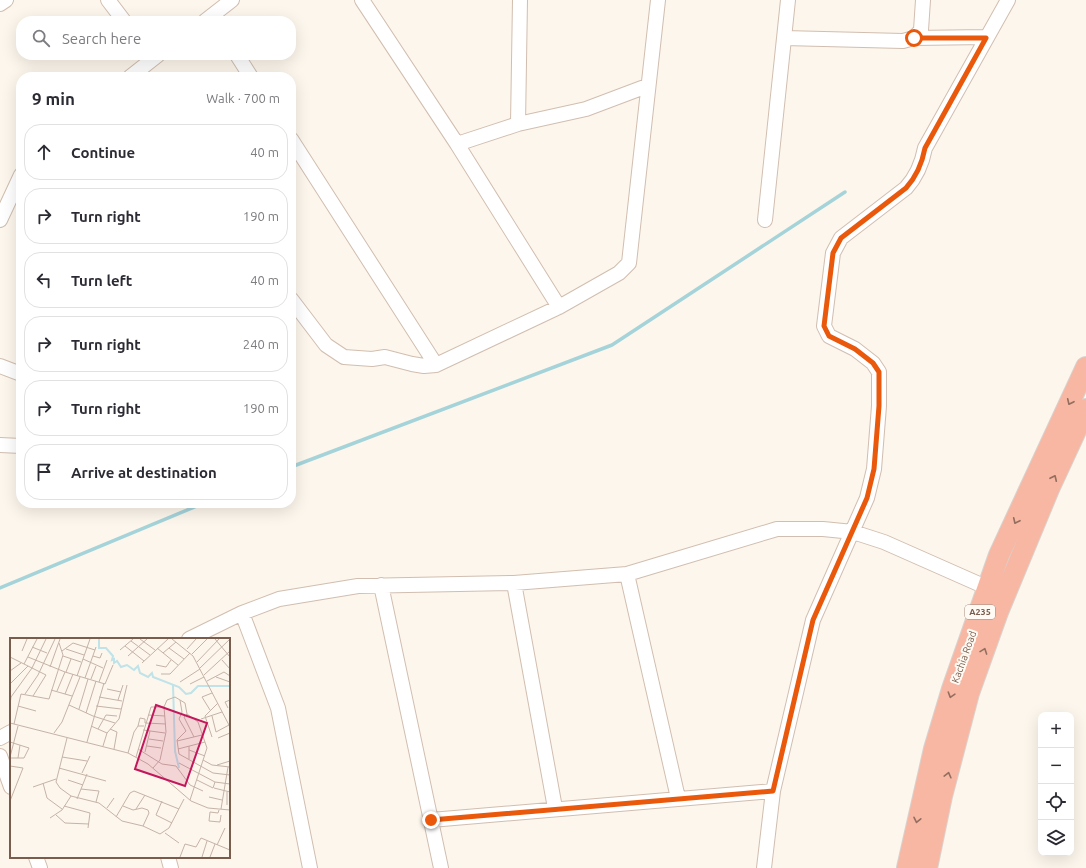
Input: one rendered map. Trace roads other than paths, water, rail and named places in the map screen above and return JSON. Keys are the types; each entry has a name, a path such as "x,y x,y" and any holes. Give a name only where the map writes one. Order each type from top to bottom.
{"highway":[{"name":"Kachia Road","path":"907,868 934,749 952,689 988,588 1000,556 1086,367"},
{"name":"Kachia Road","path":"927,868 942,796 969,692 998,612 1049,489 1086,409"}],"street":[{"path":"0,4 6,0"},
{"path":"108,0 120,16"},
{"path":"214,16 232,0"},
{"path":"362,0 457,144 559,307"},
{"path":"518,124 520,0"},
{"path":"296,306 326,345 344,357 372,359 385,357 424,366 436,365 559,307 619,273 629,263 647,86 658,0"},
{"path":"765,220 788,0"},
{"path":"914,38 921,30 923,0"},
{"path":"764,868 773,791 813,620 867,498 874,469 879,406 879,372 873,363 855,349 829,336 824,326 833,253 841,238 906,188 914,180 921,165 925,148 1008,0"},
{"path":"784,38 903,41 914,38 986,38"},
{"path":"136,72 150,60"},
{"path":"240,60 248,72"},
{"path":"457,144 518,124 586,109 647,86"},
{"path":"296,147 436,365"},
{"path":"0,220 16,186"},
{"path":"0,366 16,372"},
{"path":"0,445 16,446"},
{"path":"191,638 242,613 279,599 358,586 514,583 627,574 777,530 823,529 853,532 884,542 988,588"},
{"path":"627,574 678,798"},
{"path":"514,583 555,808"},
{"path":"382,585 441,868"},
{"path":"242,613 278,708 310,868"},
{"path":"0,738 10,733"},
{"path":"0,756 10,784"},
{"path":"431,820 555,808 773,791"},
{"path":"36,858 40,868"},
{"path":"168,858 170,868"}],"waterway":[{"path":"296,465 612,345 845,192"},
{"path":"0,588 192,508"}]}
